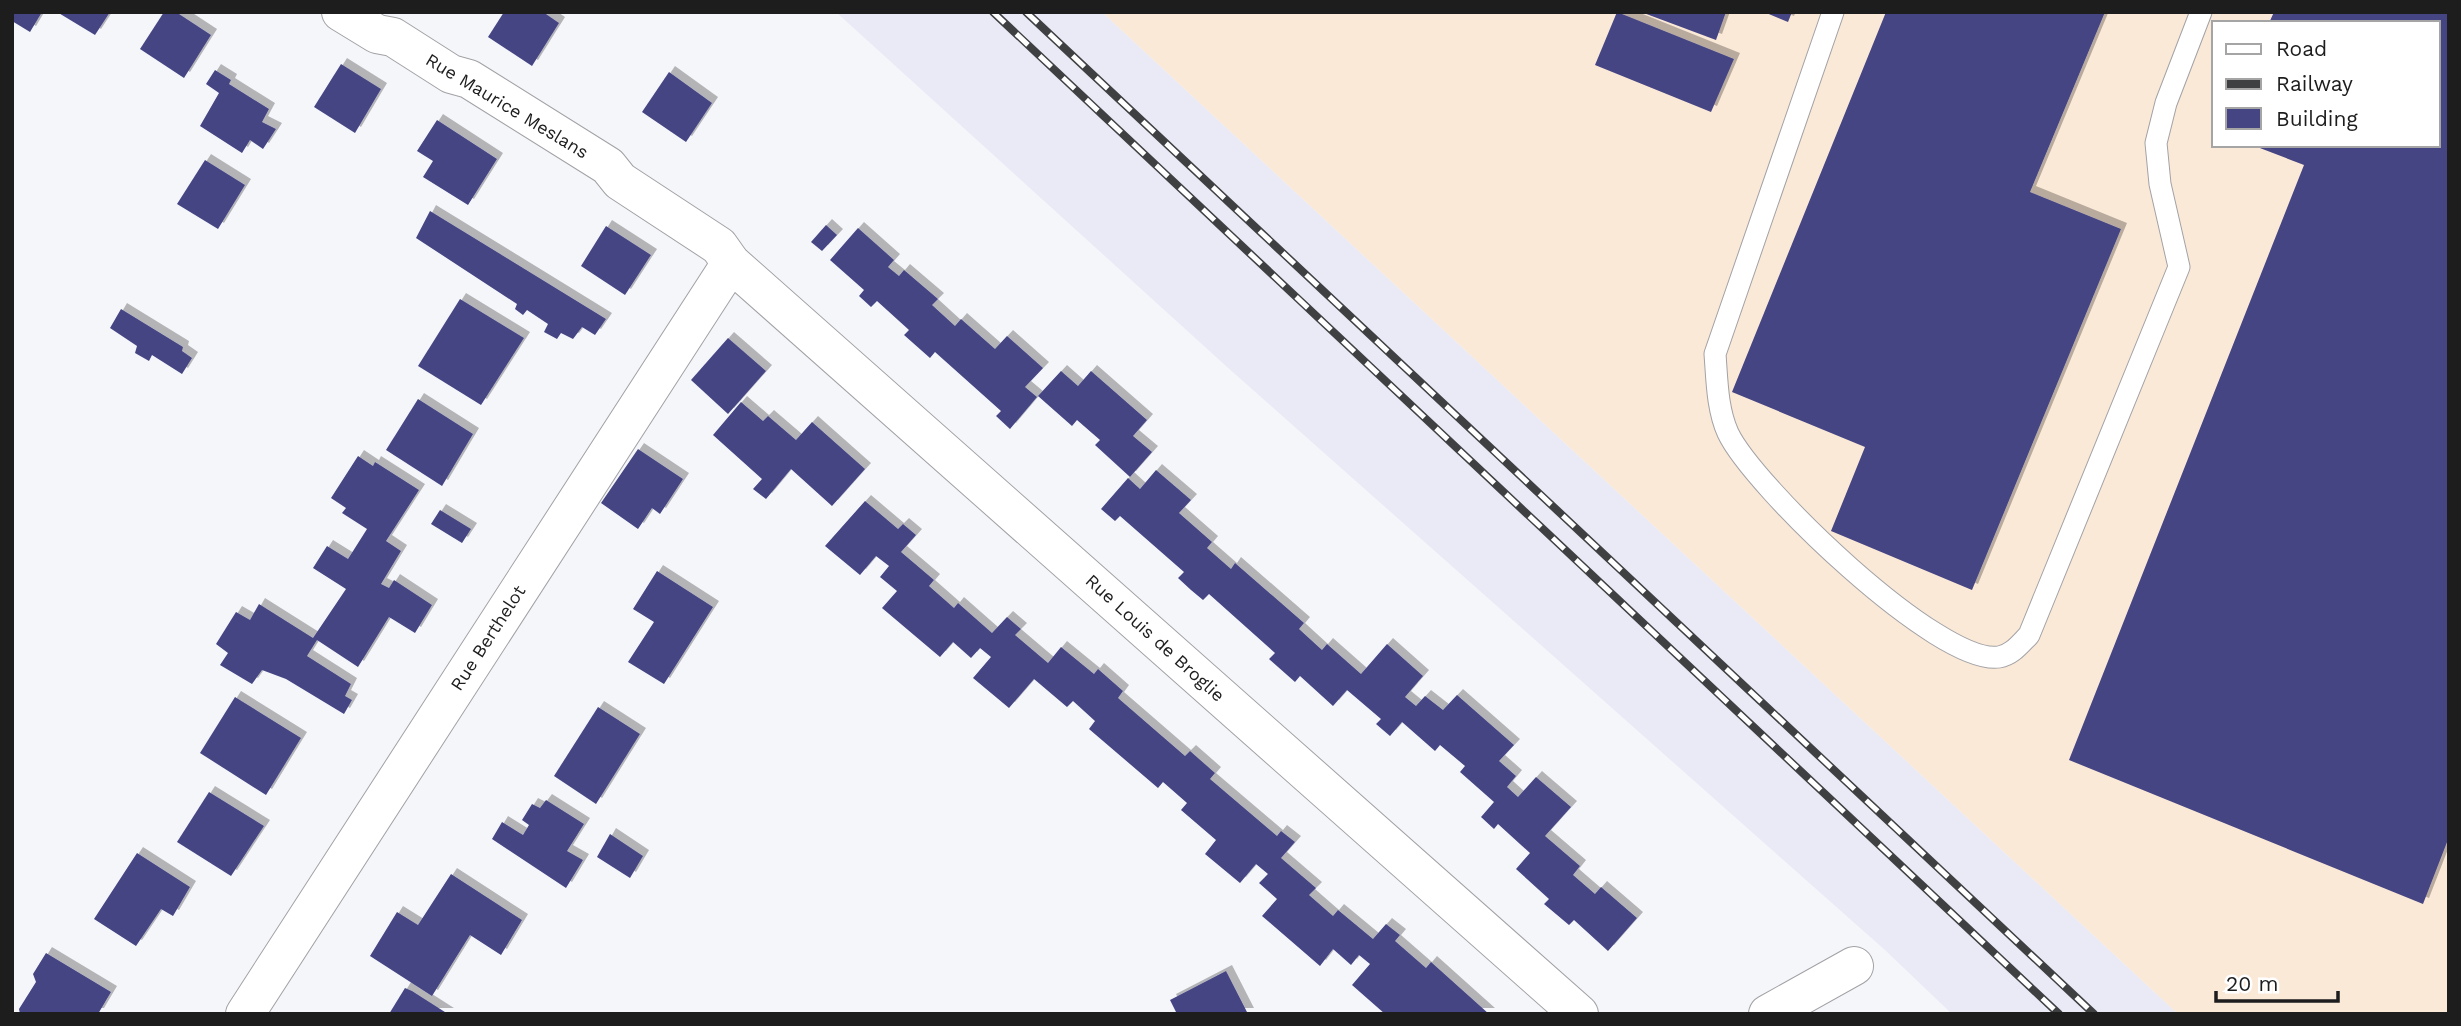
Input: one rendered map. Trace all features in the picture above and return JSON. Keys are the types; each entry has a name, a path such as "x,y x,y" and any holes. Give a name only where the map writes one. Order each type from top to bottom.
{"street":[{"name":"Rue Maurice Meslans","path":"341,12 377,34 393,37 451,74 469,79 608,166 620,181 719,246 730,263"},
{"name":"Rue Berthelot","path":"245,1014 730,263"},
{"name":"Rue Louis de Broglie","path":"730,263 1579,1014"},
{"path":"1768,1014 1854,966"}],"lane":[{"path":"1833,12 1715,354 1717,392 1728,432 1748,464 1840,560 1926,629 1967,650 1998,657 2012,652 2029,635 2179,267 2160,184 2156,143 2166,103 2201,12"}],"shaded area":[{"path":"836,12 1102,12 2178,1014 1952,1014 1885,950 1226,366"},
{"path":"1102,12 2449,12 2449,1014 2178,1014"}],"building":[{"path":"12,12 42,12 30,32 12,21"},
{"path":"57,12 110,12 95,35"},
{"path":"164,12 176,12 211,35 184,78 140,49"},
{"path":"504,12 543,12 559,23 532,66 488,37"},
{"path":"1617,12 1734,59 1711,112 1595,65"},
{"path":"1641,12 1726,12 1716,40"},
{"path":"1764,12 1792,12 1788,22"},
{"path":"1886,12 2105,12 2030,192 2121,229 1972,590 1831,531 1865,447 1732,392"},
{"path":"2274,12 2449,12 2449,837 2423,904 2069,760 2304,165 2257,147 2440,147 2440,21 2270,21"},
{"path":"341,64 381,89 355,133 314,107"},
{"path":"215,70 231,80 229,84 269,109 262,122 276,129 263,149 250,140 242,153 200,126 219,93 206,84"},
{"path":"669,72 712,103 686,142 642,112"},
{"path":"437,120 497,159 468,205 423,177 433,161 417,151"},
{"path":"205,160 245,185 218,229 177,204"},
{"path":"430,211 606,319 595,335 582,327 573,339 561,333 557,339 544,332 548,324 527,310 523,315 515,309 517,304 416,238"},
{"path":"826,225 837,235 822,251 811,242"},
{"path":"606,226 651,255 625,295 581,266"},
{"path":"858,228 894,260 888,267 899,276 904,270 938,299 932,305 955,326 961,319 995,349 1007,336 1043,368 1025,387 1037,397 1010,429 996,416 1001,411 935,352 930,358 904,335 909,330 877,301 871,307 859,296 864,290 830,260"},
{"path":"460,299 524,338 481,405 418,366"},
{"path":"121,309 183,347 182,351 192,358 182,374 152,355 149,361 135,353 137,346 110,328"},
{"path":"728,338 766,371 728,414 691,380"},
{"path":"1061,371 1078,386 1091,371 1147,420 1133,436 1152,452 1130,477 1095,445 1100,440 1077,420 1072,426 1038,396"},
{"path":"418,399 473,434 442,486 386,450"},
{"path":"741,402 763,421 768,416 796,440 812,422 865,469 832,506 791,469 766,499 753,489 762,479 713,435"},
{"path":"638,449 683,479 660,514 652,508 638,529 601,503"},
{"path":"358,456 373,466 375,462 419,490 386,541 401,551 381,584 389,588 394,580 432,605 415,633 389,617 358,667 317,640 307,656 351,684 345,696 352,700 344,714 286,679 262,670 252,684 220,665 228,653 216,644 236,612 250,620 259,604 313,638 346,589 313,568 327,546 348,559 367,529 342,513 346,508 331,498"},
{"path":"1156,470 1191,500 1179,513 1212,542 1207,548 1231,569 1235,563 1304,623 1299,629 1322,650 1327,644 1361,674 1387,644 1423,676 1405,697 1416,706 1425,696 1443,710 1457,695 1514,745 1499,761 1516,776 1507,787 1518,797 1536,777 1571,807 1545,836 1580,866 1573,875 1595,894 1601,887 1637,918 1608,951 1574,920 1569,925 1544,904 1549,899 1516,869 1530,853 1498,824 1494,829 1481,817 1494,802 1460,772 1465,766 1440,745 1435,751 1402,722 1390,736 1376,724 1381,719 1347,690 1333,706 1300,676 1295,682 1269,659 1275,653 1209,594 1203,600 1178,578 1184,572 1120,516 1115,521 1101,509 1128,478 1140,489"},
{"path":"865,501 898,529 903,524 916,535 901,552 934,580 929,586 954,608 958,603 992,633 1007,617 1021,629 1015,635 1048,663 1061,647 1094,674 1098,669 1123,691 1118,698 1185,756 1190,751 1215,773 1210,779 1277,836 1281,831 1295,842 1281,858 1316,888 1309,895 1333,916 1338,910 1373,939 1386,924 1400,935 1395,941 1426,968 1431,962 1489,1014 1385,1014 1352,985 1370,964 1359,955 1351,965 1333,949 1320,966 1262,916 1277,899 1259,883 1268,874 1256,864 1240,883 1205,854 1216,840 1181,810 1187,803 1163,782 1158,788 1089,729 1095,721 1073,701 1067,707 1034,679 1009,708 973,678 991,657 980,648 971,658 953,642 940,657 882,608 897,591 880,577 889,566 876,556 860,575 825,546"},
{"path":"440,510 471,529 462,543 431,524"},
{"path":"657,571 713,607 664,684 628,662 654,622 633,609"},
{"path":"235,697 301,738 266,795 200,753"},
{"path":"598,707 640,734 596,804 554,776"},
{"path":"209,792 264,826 231,876 177,842"},
{"path":"546,800 584,824 567,851 583,860 566,888 492,839 502,822 523,835 529,825 522,820 532,804 540,808"},
{"path":"610,834 643,856 630,878 597,857"},
{"path":"137,853 190,887 173,916 161,909 136,946 94,919"},
{"path":"451,874 522,920 501,955 470,935 432,996 370,956 397,912 418,925"},
{"path":"46,953 111,992 98,1014 20,1014 19,1009 36,982 33,974"},
{"path":"1226,971 1248,1014 1177,1014 1170,1000"},
{"path":"405,988 412,991 448,1014 389,1014"}],"railway":[{"path":"993,12 2059,1014"},
{"path":"1026,12 2094,1014"}]}
